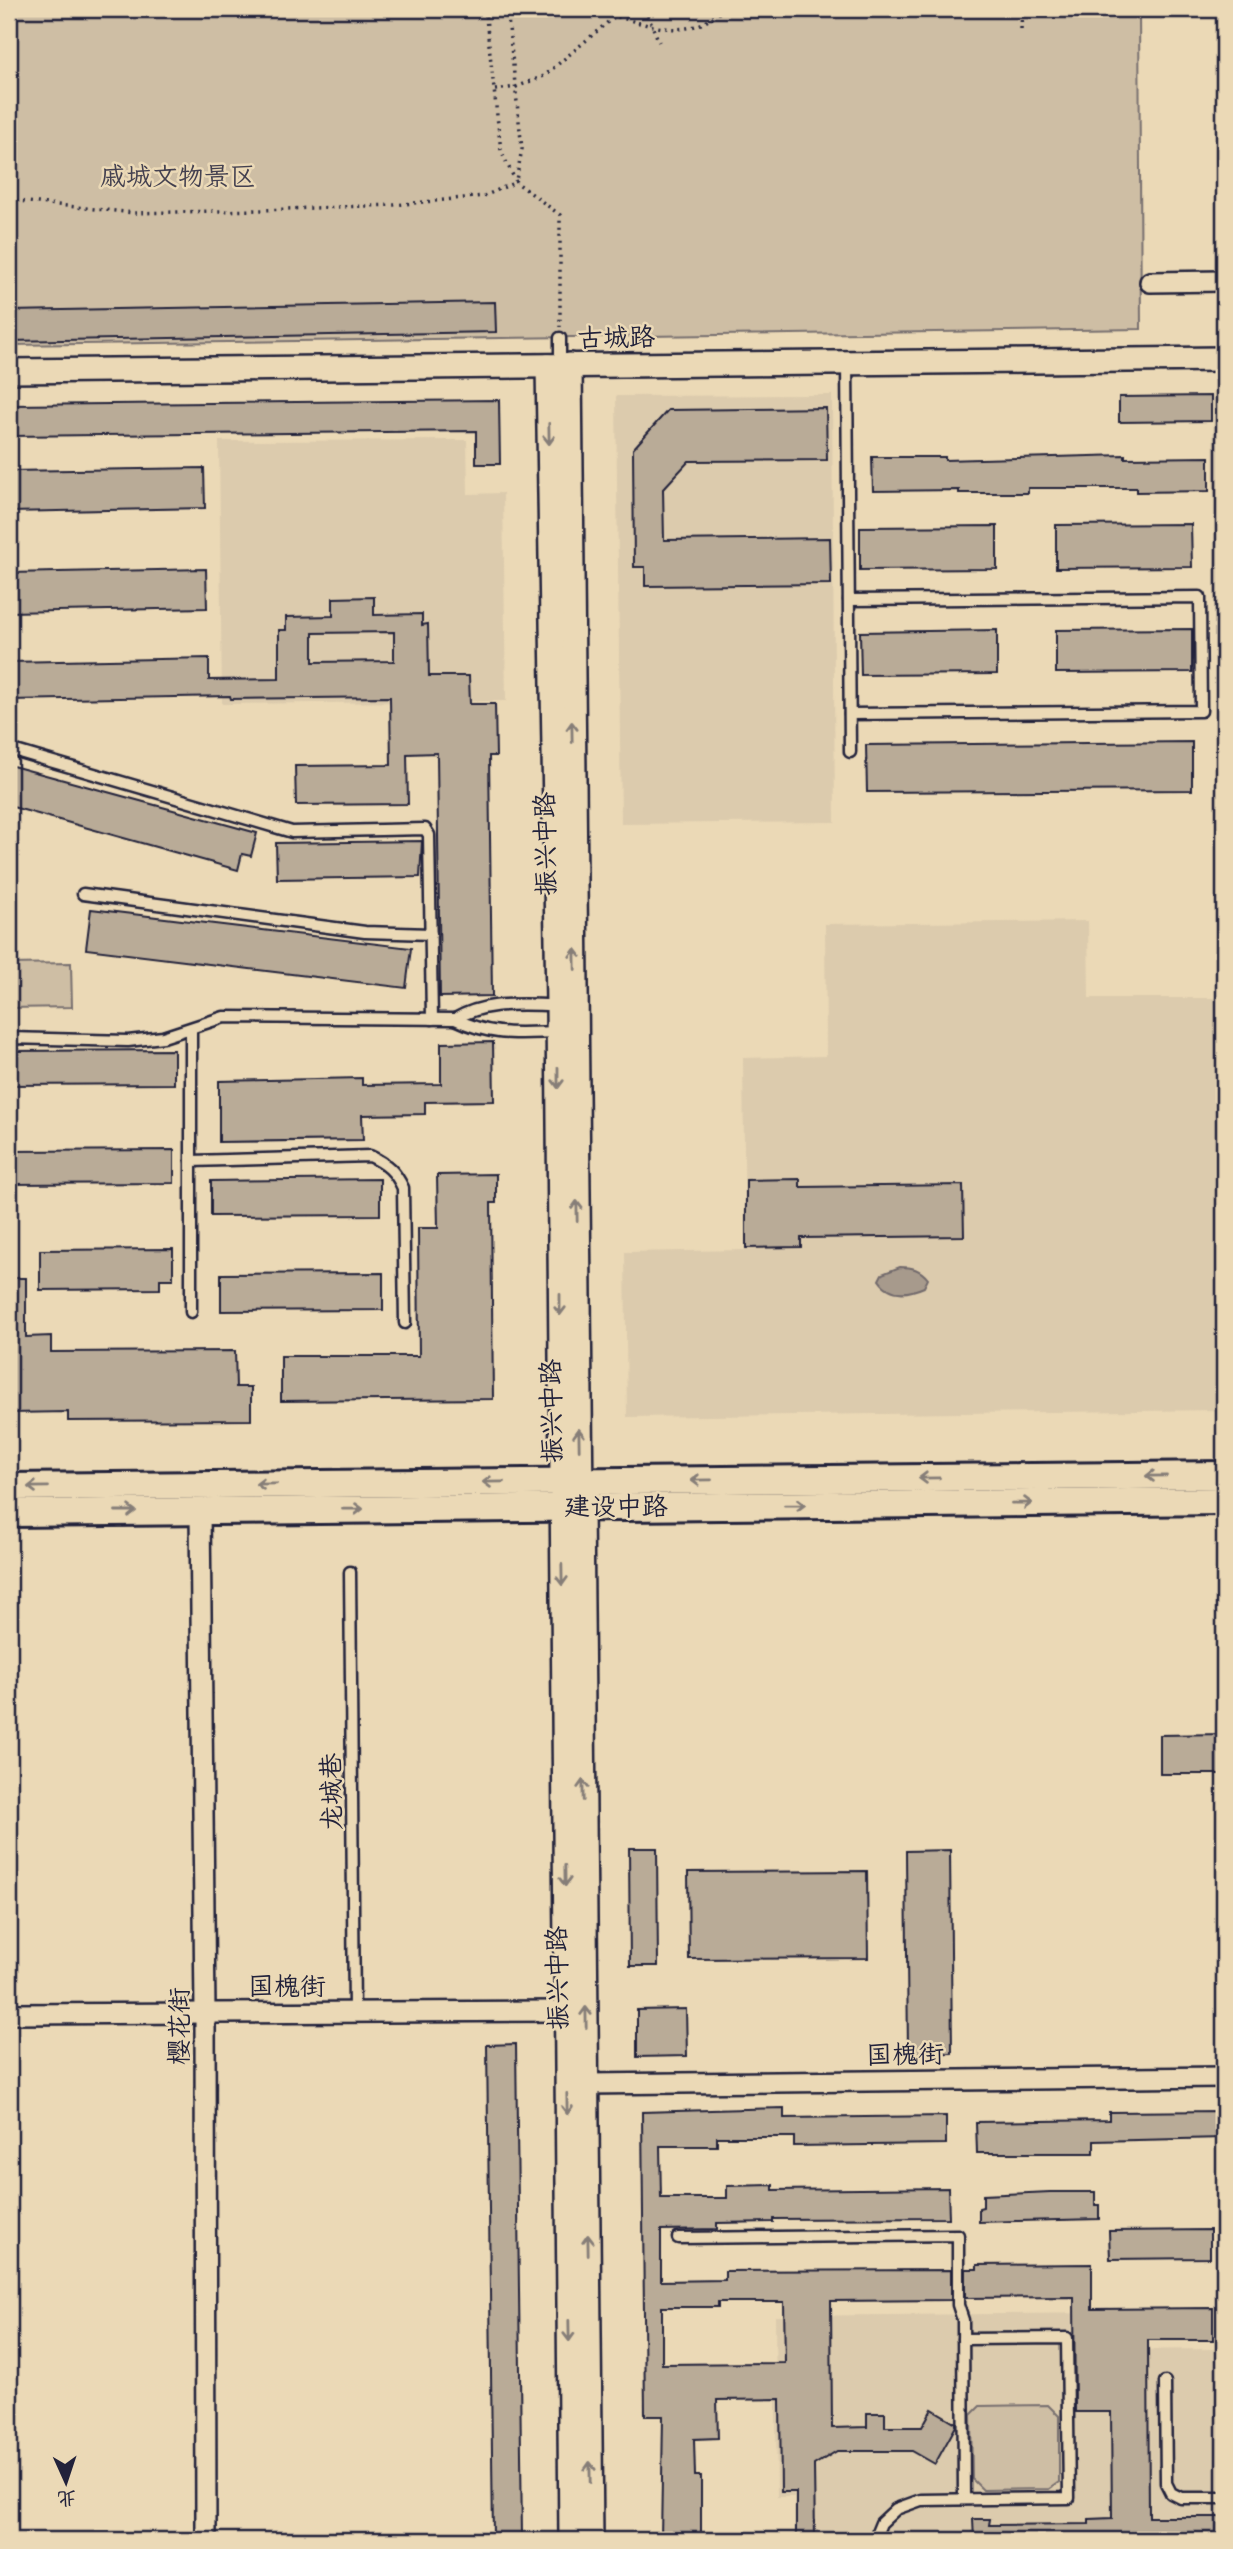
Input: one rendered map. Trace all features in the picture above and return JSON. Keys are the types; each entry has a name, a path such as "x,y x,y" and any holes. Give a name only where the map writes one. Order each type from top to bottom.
{"main road":[{"name":"建设中路","path":"9,1513 200,1511 571,1494 1224,1475"},
{"name":"建设中路","path":"9,1487 1224,1501"}],"street":[{"path":"1150,282 1224,281"},
{"name":"古城路","path":"9,370 1224,359"},
{"name":"振兴中路","path":"559,365 558,1032 586,2084 591,2540"},
{"name":"振兴中路","path":"559,365 571,1494 566,2011 571,2540"},
{"name":"樱花街","path":"200,1511 206,2540"},
{"name":"国槐街","path":"9,2014 566,2011"},
{"name":"国槐街","path":"586,2084 1224,2077"}],"lane":[{"path":"559,365 560,338"},
{"path":"847,362 850,752"},
{"path":"849,600 1200,597 1201,698 1201,710 850,713"},
{"path":"9,749 285,831 425,830 429,835 432,1019"},
{"path":"83,894 365,932 431,934"},
{"path":"455,1019 468,1011 484,1007 558,1005"},
{"path":"9,1038 128,1041 163,1037 224,1017 455,1019 474,1028 500,1033 558,1032"},
{"path":"191,1029 191,1312"},
{"path":"191,1161 370,1156 386,1163 396,1174 402,1188 405,1323"},
{"name":"龙城巷","path":"350,1572 354,2012"},
{"path":"678,2238 958,2235 958,2305 963,2320 964,2499"},
{"path":"874,2540 881,2523 896,2509 921,2500 1069,2498 1067,2338 963,2339"},
{"path":"1165,2382 1166,2483 1171,2493 1181,2498 1224,2498"}],"path":[{"path":"485,9 501,151 516,182 560,215 560,338"},
{"path":"508,9 522,149 516,182"},
{"path":"645,9 659,42"},
{"path":"494,90 516,87 544,76 615,16 680,30 705,24 723,9"},
{"path":"1021,29 1022,9"},
{"path":"9,200 134,213 260,210 394,205 484,196 516,182"}],"shaded area":[{"path":"1213,391 1224,391 1224,819 1216,819"},
{"path":"832,395 835,822 621,824 616,396"},
{"path":"467,440 468,494 503,493 506,701 222,704 219,441"},
{"path":"1088,921 1089,998 1224,998 1224,1410 627,1417 625,1252 745,1250 743,1058 826,1056 825,924"},
{"path":"900,1267 912,1268 922,1273 928,1279 924,1287 900,1292 883,1285 879,1280 882,1274"},
{"path":"1106,2313 1107,2350 1220,2349 1220,2336 1224,2336 1224,2540 794,2540 794,2497 777,2497 775,2316"}],"green space":[{"name":"戚城文物景区","path":"9,9 1139,9 1141,329 9,345"},
{"path":"71,963 72,1007 9,1008 9,964"},
{"path":"1048,2405 1059,2416 1059,2482 1049,2489 983,2490 972,2479 971,2415 980,2406"}],"building":[{"path":"495,302 496,332 9,341 9,311"},
{"path":"1211,396 1211,421 1119,422 1119,397"},
{"path":"499,400 500,464 476,464 476,431 9,436 9,405"},
{"path":"826,408 827,460 689,461 663,489 664,540 830,538 831,584 645,586 645,567 634,567 633,449 668,410"},
{"path":"1125,455 1125,458 1209,457 1209,491 1137,492 1137,488 1028,488 1028,493 959,493 959,490 873,491 872,457 945,457 945,460"},
{"path":"204,468 205,508 9,512 9,471"},
{"path":"1191,524 1192,567 1056,568 1056,525"},
{"path":"997,526 997,569 860,570 860,527"},
{"path":"206,569 207,608 9,612 9,573"},
{"path":"374,597 374,615 422,614 422,625 428,624 429,676 469,676 470,704 495,704 496,756 489,756 492,996 440,997 437,753 407,754 408,804 296,805 295,766 391,765 390,697 231,699 230,696 9,700 9,662 209,658 209,680 279,679 279,630 286,630 286,617 333,616 333,598","holes":["394,632 394,661 313,662 313,633"]},
{"path":"1192,629 1192,672 1056,673 1056,630"},
{"path":"997,630 997,674 861,675 860,632"},
{"path":"1192,742 1192,790 867,792 866,745"},
{"path":"9,765 257,833 251,856 242,854 238,870 9,806"},
{"path":"422,841 420,877 277,879 276,843"},
{"path":"91,909 411,948 406,988 86,949"},
{"path":"493,1042 494,1101 425,1102 425,1114 362,1115 363,1140 219,1142 219,1081 362,1078 362,1085 441,1084 441,1043"},
{"path":"174,1050 174,1084 9,1085 9,1051"},
{"path":"174,1150 174,1183 9,1184 9,1151"},
{"path":"496,1174 496,1203 491,1203 493,1399 281,1401 281,1356 419,1356 418,1228 438,1228 437,1175"},
{"path":"380,1179 380,1215 211,1216 211,1181"},
{"path":"800,1179 800,1187 963,1185 964,1236 801,1238 801,1247 746,1248 746,1180"},
{"path":"173,1249 173,1279 160,1279 160,1289 40,1290 40,1250"},
{"path":"383,1273 383,1310 221,1311 221,1274"},
{"path":"9,1278 26,1278 26,1337 51,1336 51,1352 235,1351 236,1387 251,1387 251,1420 68,1421 68,1412 9,1413"},
{"path":"1224,1734 1224,1774 1160,1774 1160,1735"},
{"path":"629,1848 657,1848 658,1966 630,1966"},
{"path":"950,1850 952,2053 908,2054 906,1851"},
{"path":"867,1871 868,1958 689,1959 688,1872"},
{"path":"686,2009 687,2056 637,2057 637,2010"},
{"path":"516,2044 522,2536 493,2536 487,2045"},
{"path":"784,2108 784,2118 946,2116 946,2144 794,2146 794,2137 717,2137 717,2146 660,2146 661,2198 727,2198 727,2186 773,2185 773,2190 948,2188 949,2218 773,2219 773,2222 717,2223 717,2229 661,2230 661,2281 725,2280 725,2271 951,2270 951,2300 831,2301 832,2428 867,2427 867,2413 885,2413 885,2427 922,2427 932,2409 956,2423 956,2426 935,2464 912,2451 837,2451 814,2465 815,2540 796,2540 796,2492 781,2492 780,2399 717,2400 718,2438 694,2439 695,2476 701,2476 701,2540 661,2540 663,2416 645,2416 642,2112","holes":["718,2302 784,2302 785,2363 662,2364 662,2307 718,2307"]},
{"path":"1224,2111 1224,2138 1094,2141 1094,2153 977,2153 976,2122 1109,2120 1109,2112"},
{"path":"1095,2192 1099,2219 979,2222 983,2195"},
{"path":"1210,2230 1210,2258 1110,2259 1109,2231"},
{"path":"1092,2264 1092,2309 1213,2308 1213,2340 1148,2340 1149,2517 1224,2517 1224,2540 974,2540 973,2519 990,2519 989,2525 1089,2524 1089,2519 1112,2518 1111,2412 1075,2412 1074,2297 965,2298 965,2269 977,2269 977,2265"}]}
